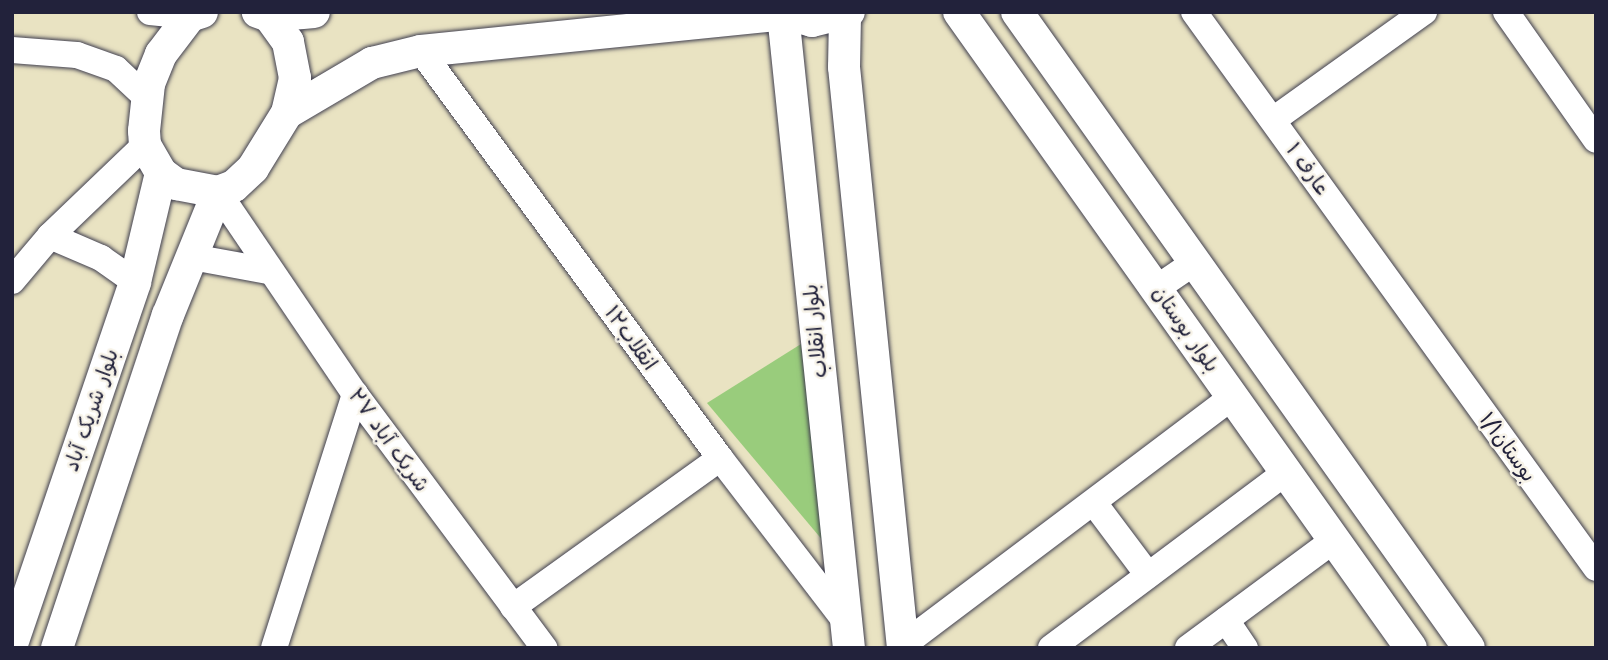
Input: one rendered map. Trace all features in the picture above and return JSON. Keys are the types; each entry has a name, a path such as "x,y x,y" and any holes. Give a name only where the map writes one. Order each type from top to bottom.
{"street":[{"path":"264,14 314,12"},
{"name":"بلوار بوستان","path":"959,12 1411,648"},
{"path":"1017,12 1469,648"},
{"name":"عارف ۱","path":"1194,12 1421,326"},
{"path":"1273,120 1424,12"},
{"path":"1506,12 1596,140"},
{"path":"178,13 160,54 148,99 145,145 161,173 176,184 218,192 234,186 253,168 287,113 295,78 288,42 264,14"},
{"path":"287,113 372,63 421,51 781,13 813,22 847,14 844,67 903,646"},
{"name":"بلوار انقلاب","path":"781,13 847,634"},
{"path":"12,50 77,55 116,69 148,99"},
{"name":"انقلاب۱۲","path":"421,51 847,634"},
{"path":"12,281 50,236 145,145"},
{"name":"بلوار شریک آباد","path":"12,644 135,282 161,173"},
{"name":"بلوار شریک آباد","path":"57,648 192,257 218,192"},
{"name":"شریک آباد ۲۷","path":"218,192 268,271 355,394 544,648"},
{"path":"50,236 101,258 135,282"},
{"path":"192,257 268,271"},
{"path":"1157,288 1195,262"},
{"name":"بوستان۱/۱","path":"1421,326 1596,568"},
{"path":"274,648 355,394"},
{"path":"903,646 1234,396"},
{"path":"513,607 720,458"},
{"path":"1051,648 1286,472"},
{"path":"1094,503 1148,575"},
{"path":"1188,648 1334,540"},
{"path":"1226,620 1245,648"}],"green space":[{"path":"801,344 824,542 707,403"}]}
